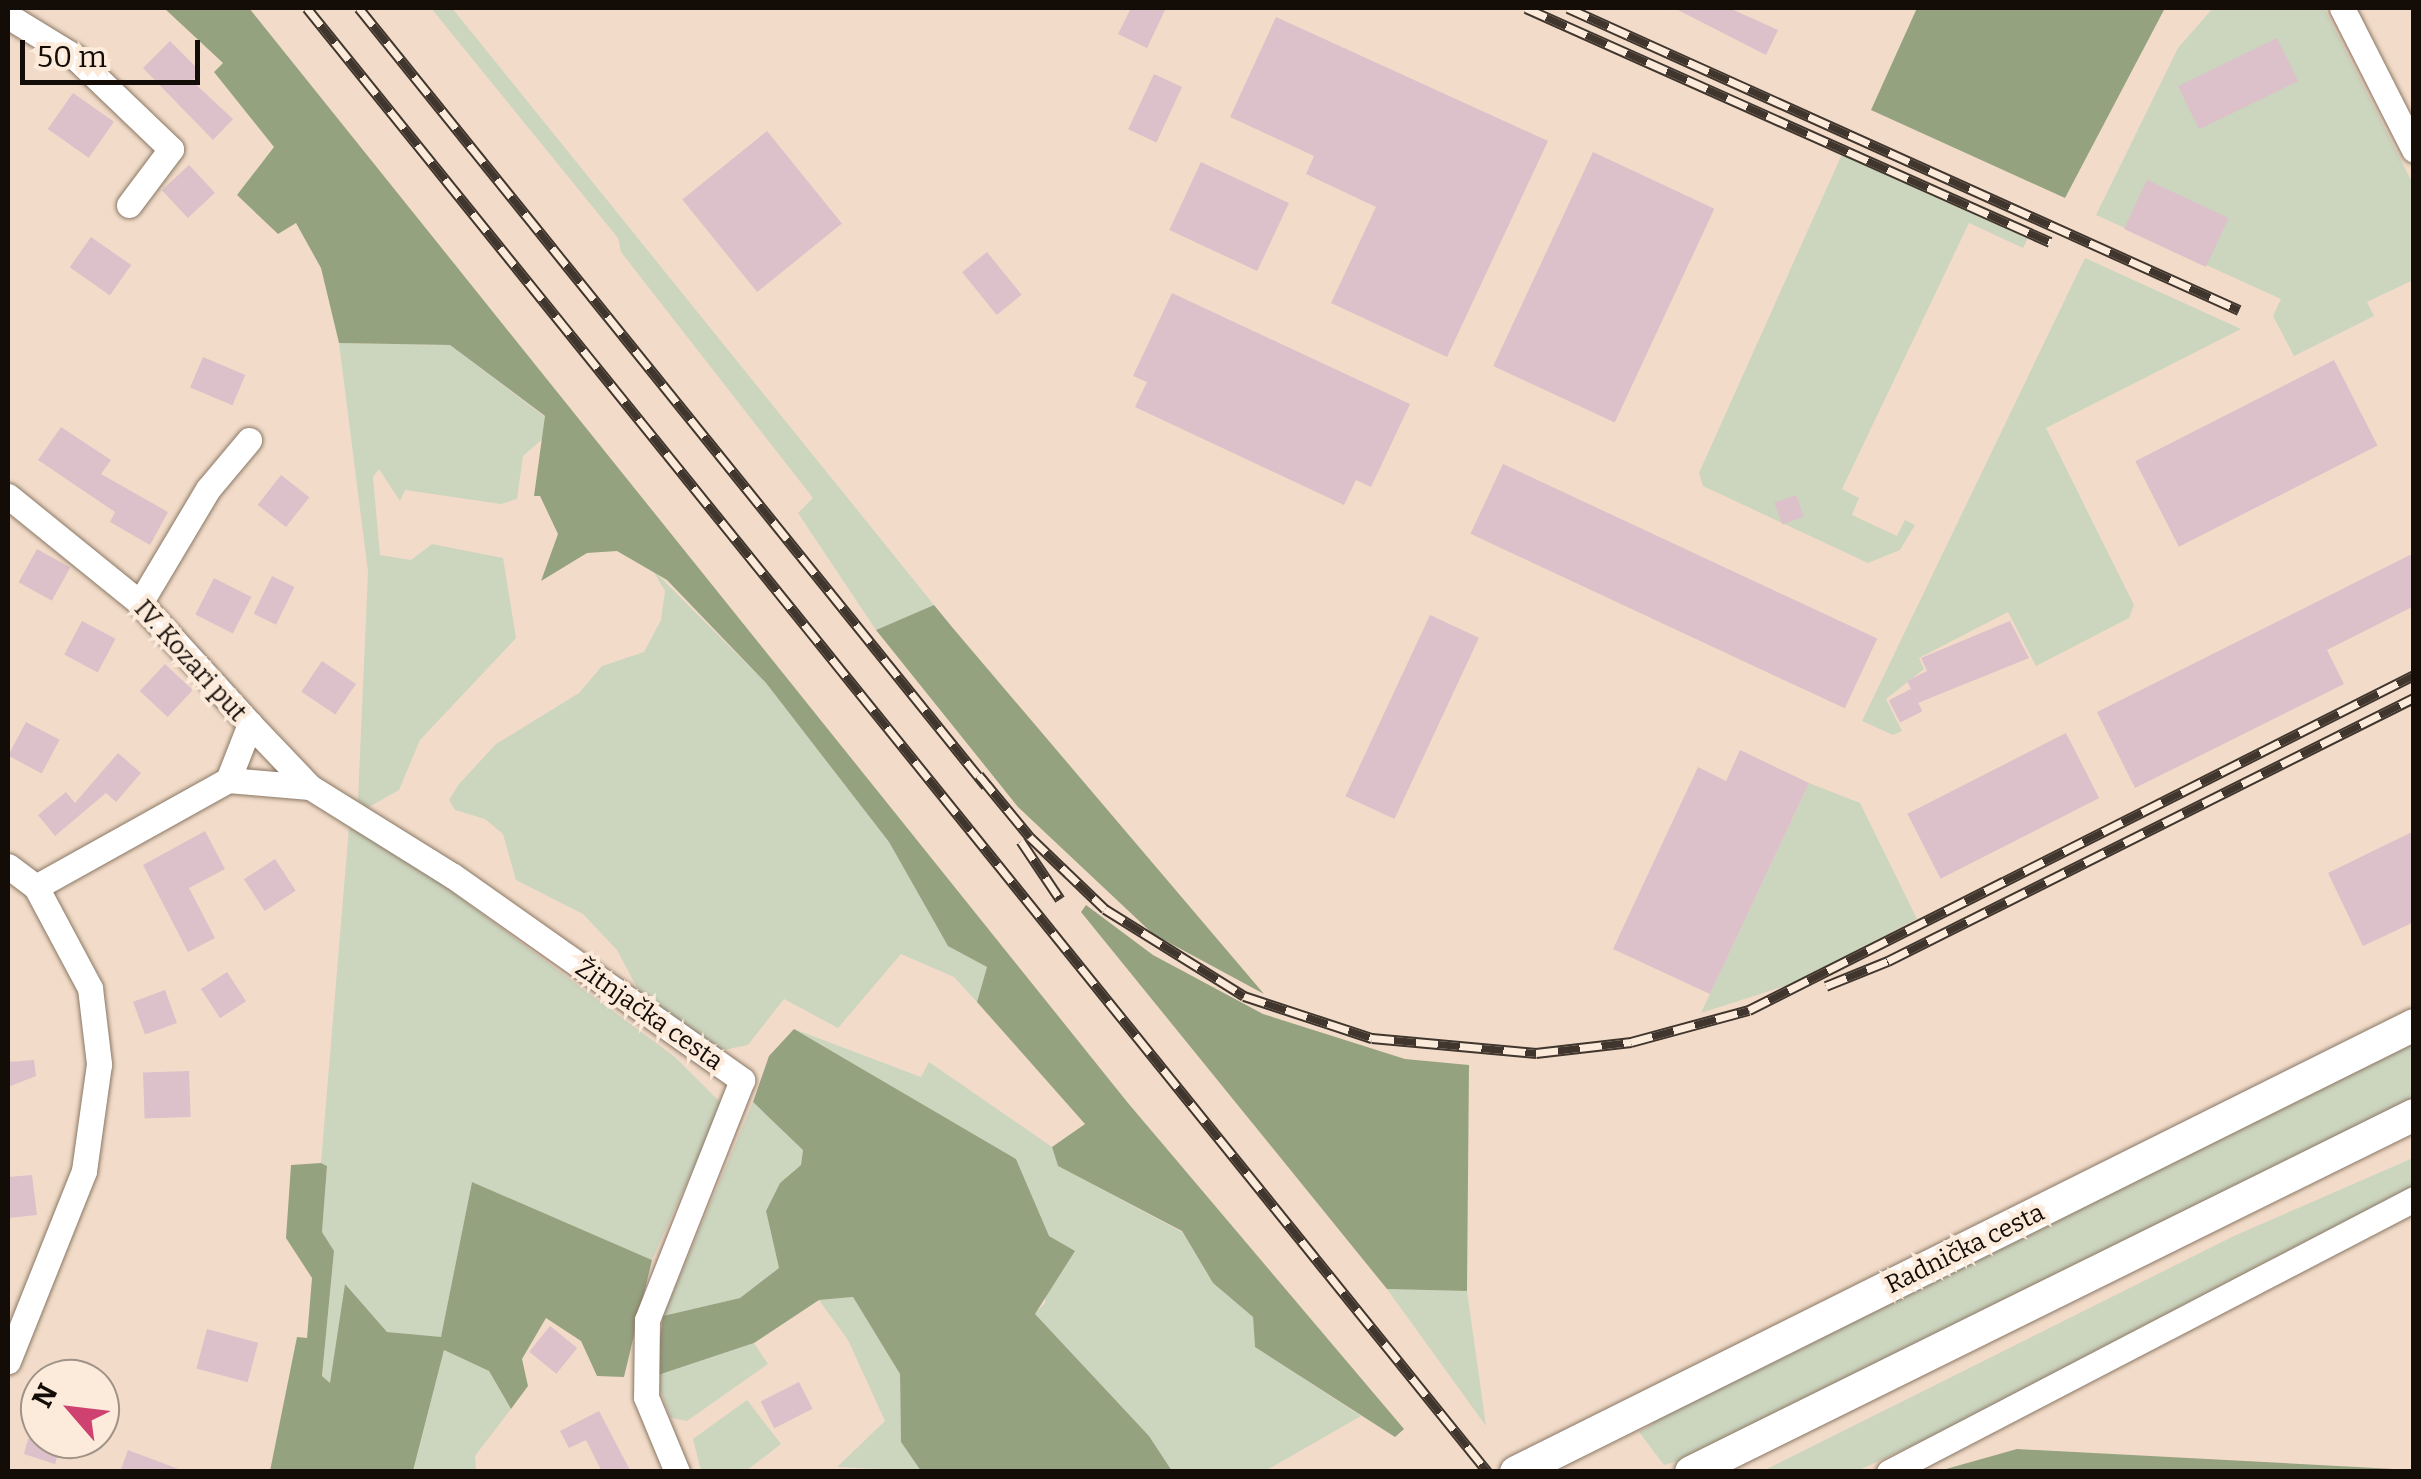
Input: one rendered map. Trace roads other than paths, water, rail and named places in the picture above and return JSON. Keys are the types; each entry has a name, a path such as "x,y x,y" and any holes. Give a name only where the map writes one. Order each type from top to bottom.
{"main road":[{"name":"Radnička cesta","path":"1516,1472 2414,1025"},
{"path":"1691,1472 2414,1115"}],"street":[{"path":"2342,8 2414,150"},
{"path":"8,16 75,58 171,148 129,204"},
{"path":"140,603 208,490 249,440"},
{"name":"IV. Kozari put","path":"8,496 140,603 250,724 228,780"},
{"path":"250,724 310,787"},
{"path":"36,887 228,780 310,787"},
{"name":"Žitnjačka cesta","path":"310,787 452,876 742,1080 647,1320 646,1397 677,1472"},
{"path":"8,866 36,887 90,988 100,1064 84,1171 8,1361"},
{"path":"1889,1472 2414,1199"}],"railway":[{"path":"307,8 1488,1472"},
{"path":"359,8 986,786"},
{"path":"1526,8 2050,242"},
{"path":"1568,8 2239,310"},
{"path":"979,775 1030,837 1105,909 1244,996 1372,1038 1536,1053 1631,1042 1749,1010 2414,675"},
{"path":"1826,986 1888,961 2414,698"},
{"path":"1021,841 1060,899"}]}
